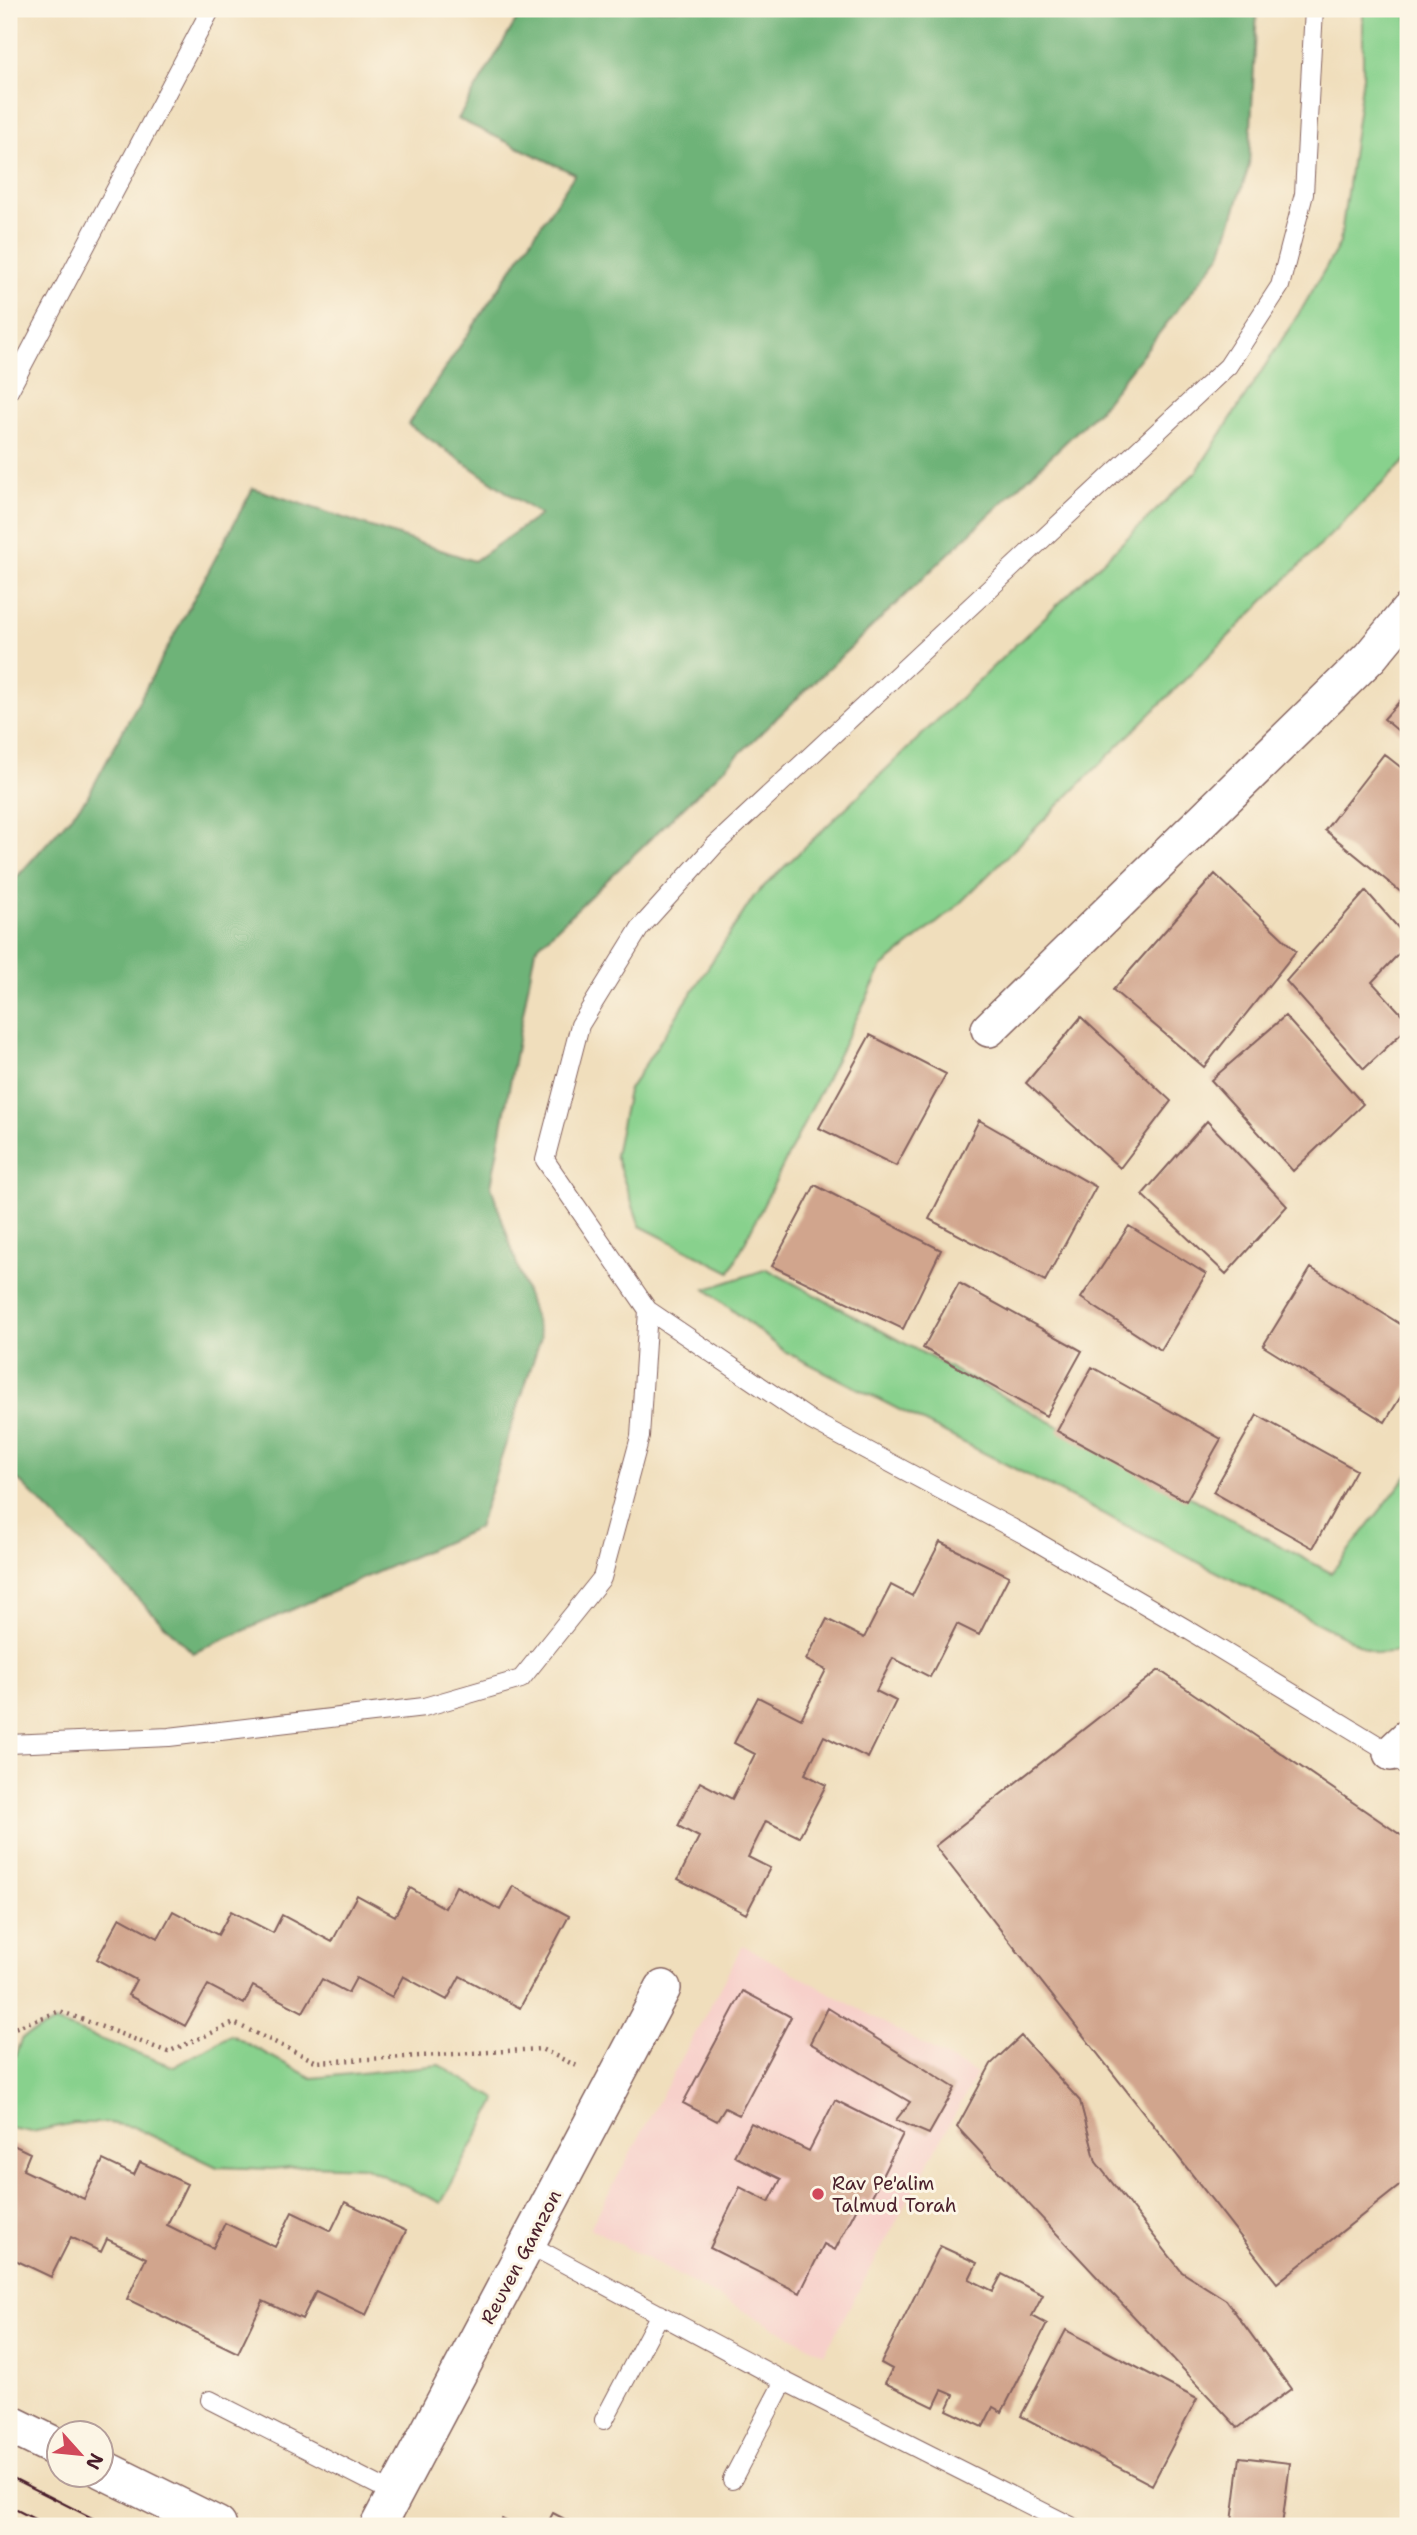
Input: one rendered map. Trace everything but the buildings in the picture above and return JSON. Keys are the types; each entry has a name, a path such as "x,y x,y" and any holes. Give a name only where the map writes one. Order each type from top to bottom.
{"street":[{"path":"989,1029 1370,657 1408,611"},
{"name":"Reuven Gamzon","path":"378,2526 663,1988"},
{"path":"9,2424 46,2442"},
{"path":"116,2476 217,2526"}],"lane":[{"path":"9,391 211,9"},
{"path":"1314,9 1304,194 1280,286 1228,366 715,845 640,928 580,1025 545,1160 648,1310 812,1421 1025,1535 1403,1753"},
{"path":"9,1744 169,1737 424,1707 521,1679 602,1577 640,1437 648,1310"},
{"path":"528,2244 784,2381 1071,2526"},
{"path":"604,2420 660,2314"},
{"path":"732,2480 784,2381"},
{"path":"210,2400 396,2494"}],"path":[{"path":"9,2030 61,2011 168,2052 234,2023 317,2062 541,2049 612,2083"}],"shaded area":[{"path":"743,1945 977,2074 824,2354 590,2228"}],"green space":[{"path":"523,9 1257,9 1249,166 1221,254 1098,411 535,949 491,1186 541,1337 478,1528 193,1653 9,1471 9,886 87,798 253,488 474,561 540,515 408,424 575,174 458,119"},
{"path":"1363,9 1408,9 1408,458 954,909 882,967 730,1272 640,1226 615,1155 628,1091 755,895 1197,471 1303,307 1340,243 1363,76"},
{"path":"767,1269 1331,1573 1408,1475 1408,1651 1376,1653 784,1351 706,1289"},
{"path":"55,2022 174,2067 231,2035 312,2078 439,2065 497,2099 441,2203 364,2167 217,2167 134,2127 108,2123 74,2123 32,2132 9,2128 9,2071 22,2038"}],"tram line":[{"path":"9,2476 108,2526"},
{"path":"9,2506 48,2526"}],"place":[{"name":"Rav Pe'alim Talmud Torah","path":"818,2194"}]}
